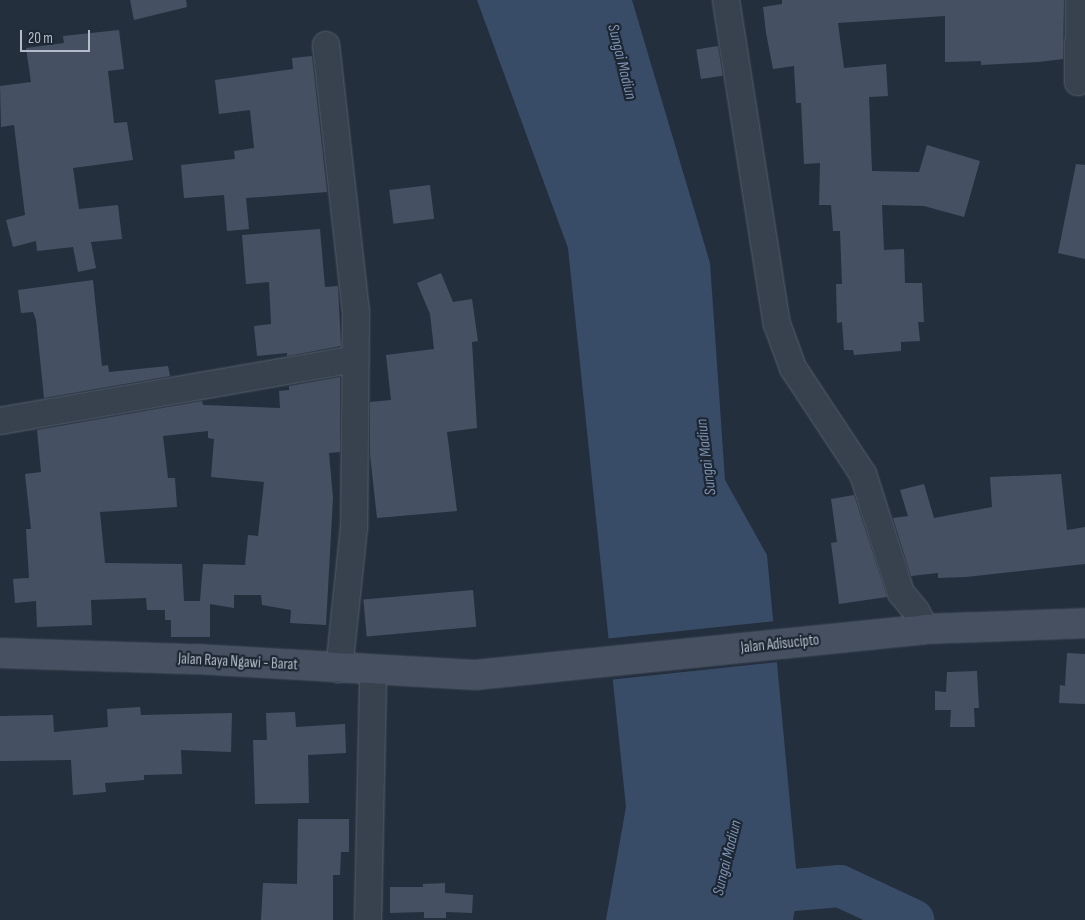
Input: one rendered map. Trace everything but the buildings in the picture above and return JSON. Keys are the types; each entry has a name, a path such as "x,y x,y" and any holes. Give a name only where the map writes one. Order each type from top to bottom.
{"main road":[{"name":"Jalan Adisucipto","path":"475,675 917,630 1085,623"},
{"name":"Jalan Raya Ngawi - Barat","path":"0,653 196,659 373,672 475,675"}],"street":[{"path":"726,0 777,324 793,368 863,474 900,594 916,611 917,630"},
{"path":"1078,82 1079,0"},
{"path":"326,45 356,313 354,527 339,669"},
{"path":"0,422 356,359"},
{"path":"368,920 373,672"}],"water":[{"name":"Sungai Madiun","path":"477,0 632,0 710,263 725,480 767,555 798,890 793,920 606,920 626,807 568,248"}],"pier":[{"path":"776,621 780,662 610,680 606,639"}],"waterway":[{"path":"739,895 840,886 913,920"}]}
